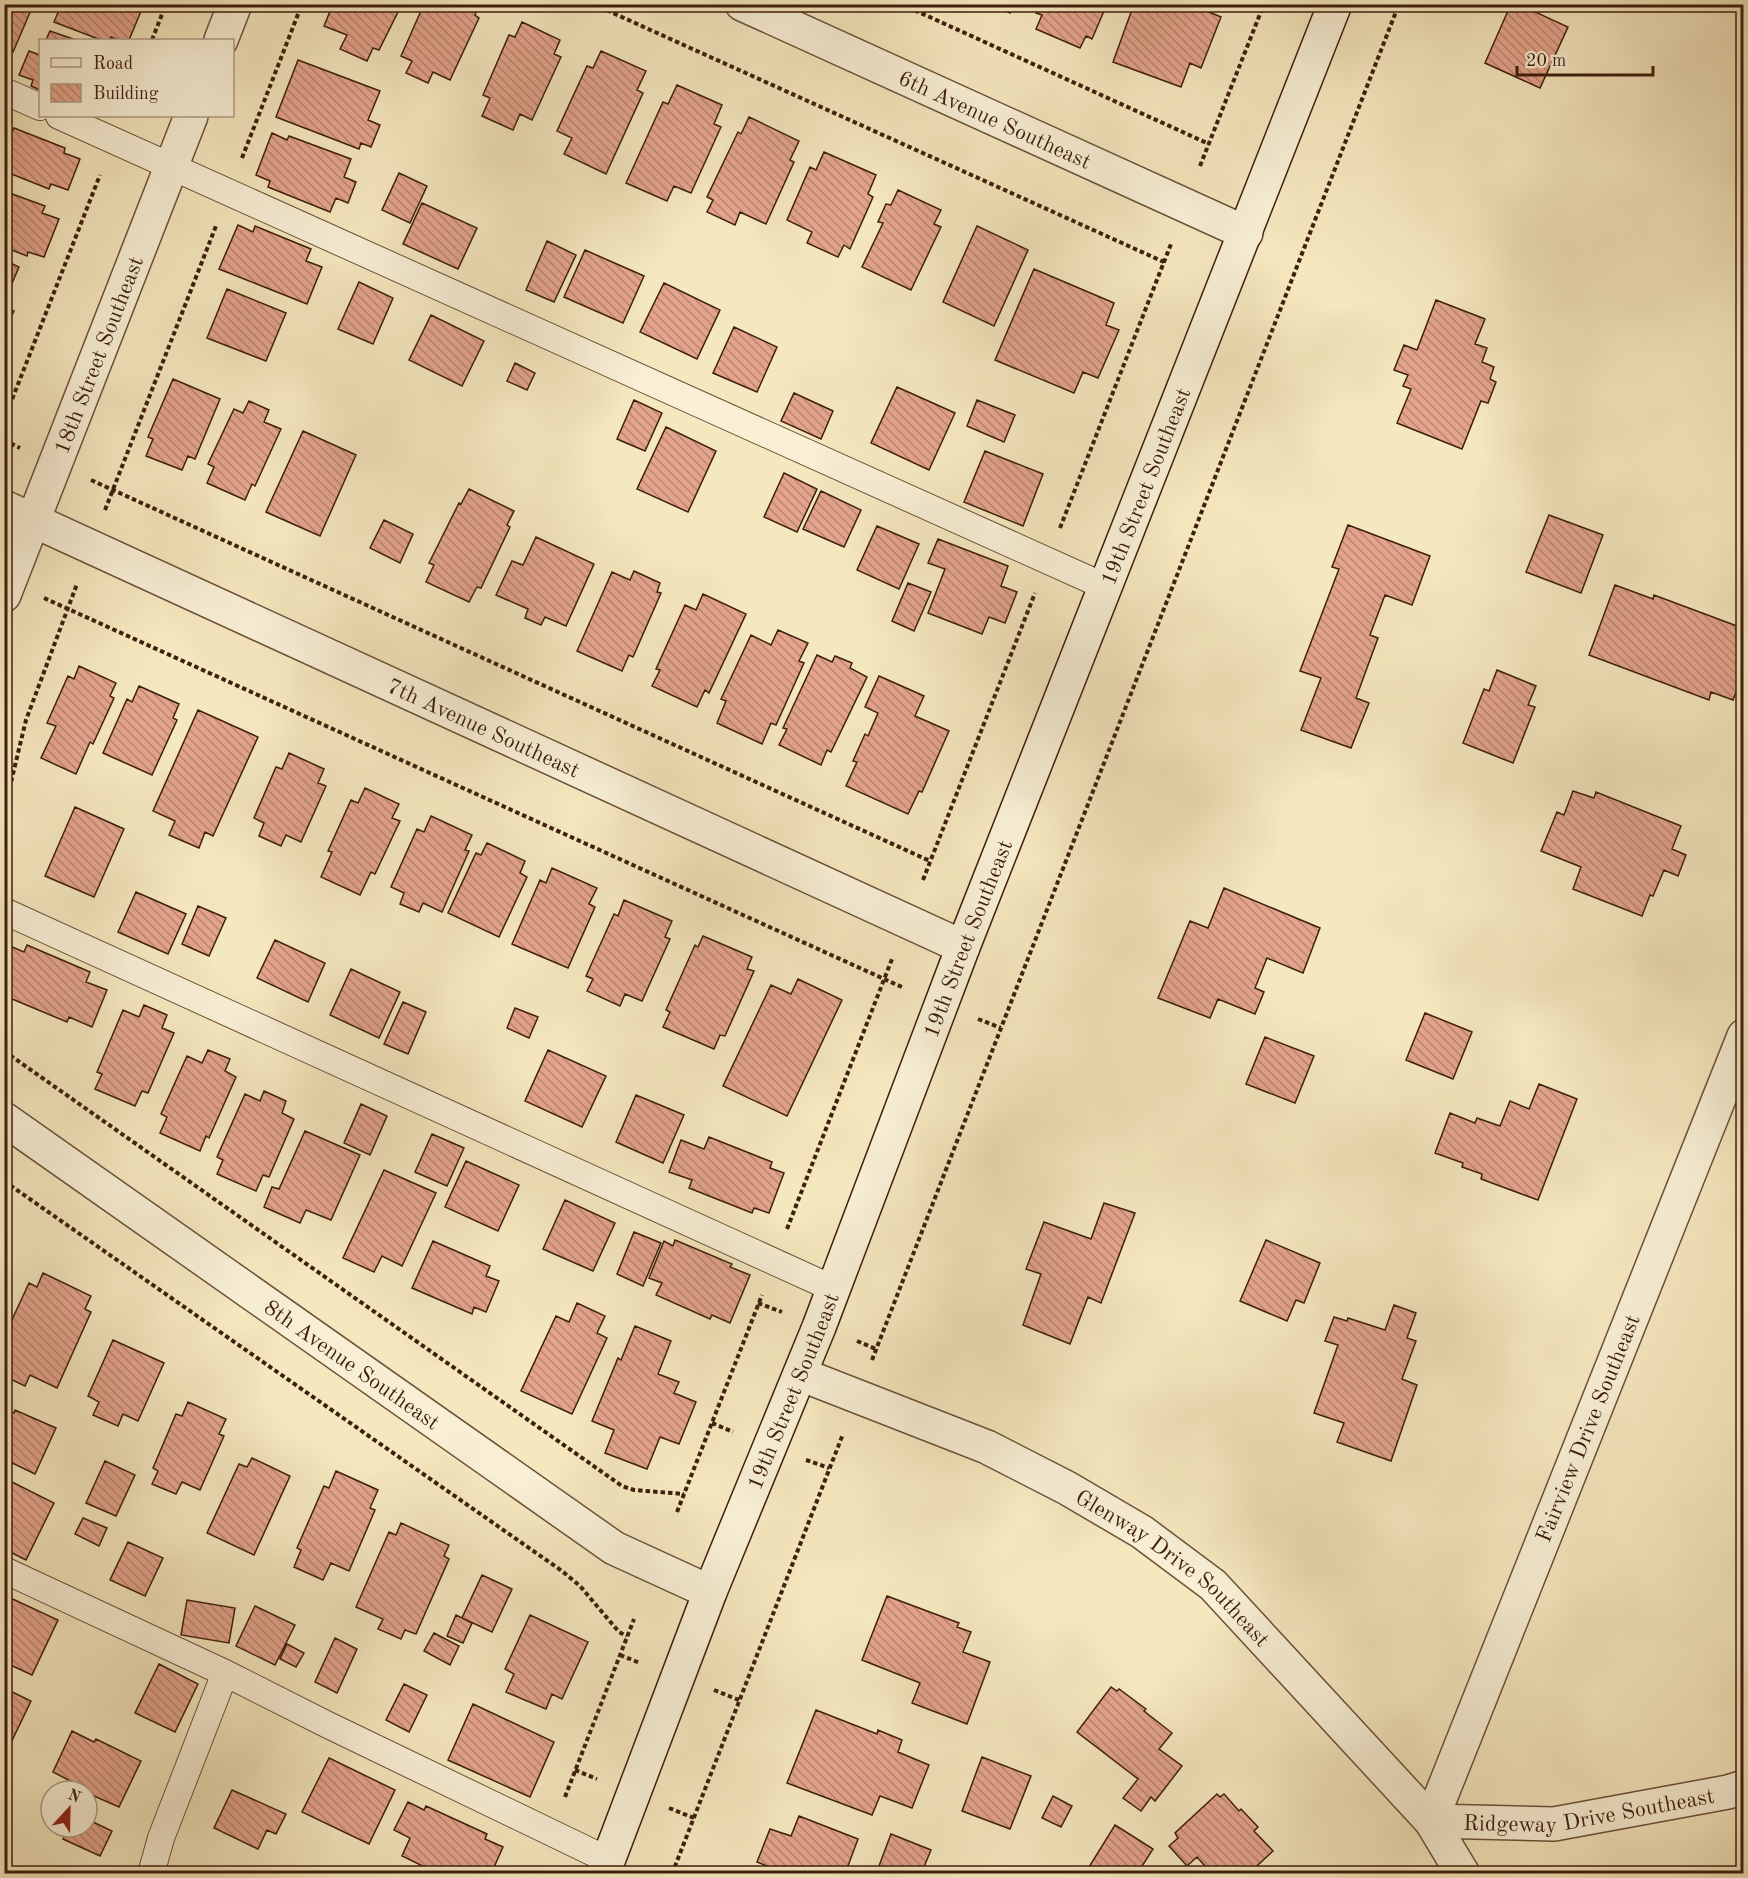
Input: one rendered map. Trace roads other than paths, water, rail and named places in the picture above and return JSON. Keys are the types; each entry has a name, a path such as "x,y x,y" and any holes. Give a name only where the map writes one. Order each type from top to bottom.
{"street":[{"path":"221,39 235,4"},
{"name":"6th Avenue Southeast","path":"742,4 1246,233"},
{"name":"19th Street Southeast","path":"606,1867 710,1592 801,1374 963,947 1335,4"},
{"name":"18th Street Southeast","path":"4,595 19,514 191,117"},
{"name":"7th Avenue Southeast","path":"19,514 963,947"},
{"name":"Fairview Drive Southeast","path":"1431,1821 1743,1036"},
{"name":"8th Avenue Southeast","path":"4,1119 614,1548 710,1592"},
{"name":"Glenway Drive Southeast","path":"801,1374 987,1447 1067,1488 1142,1533 1212,1585 1431,1821 1463,1874"},
{"name":"Ridgeway Drive Southeast","path":"1431,1821 1554,1824 1728,1792 1743,1787"}],"lane":[{"path":"4,91 39,107"},
{"path":"61,117 1106,587"},
{"path":"4,911 834,1289"},
{"path":"4,1570 225,1673 550,1833 606,1867"},
{"path":"151,1874 161,1838 225,1673"}]}
